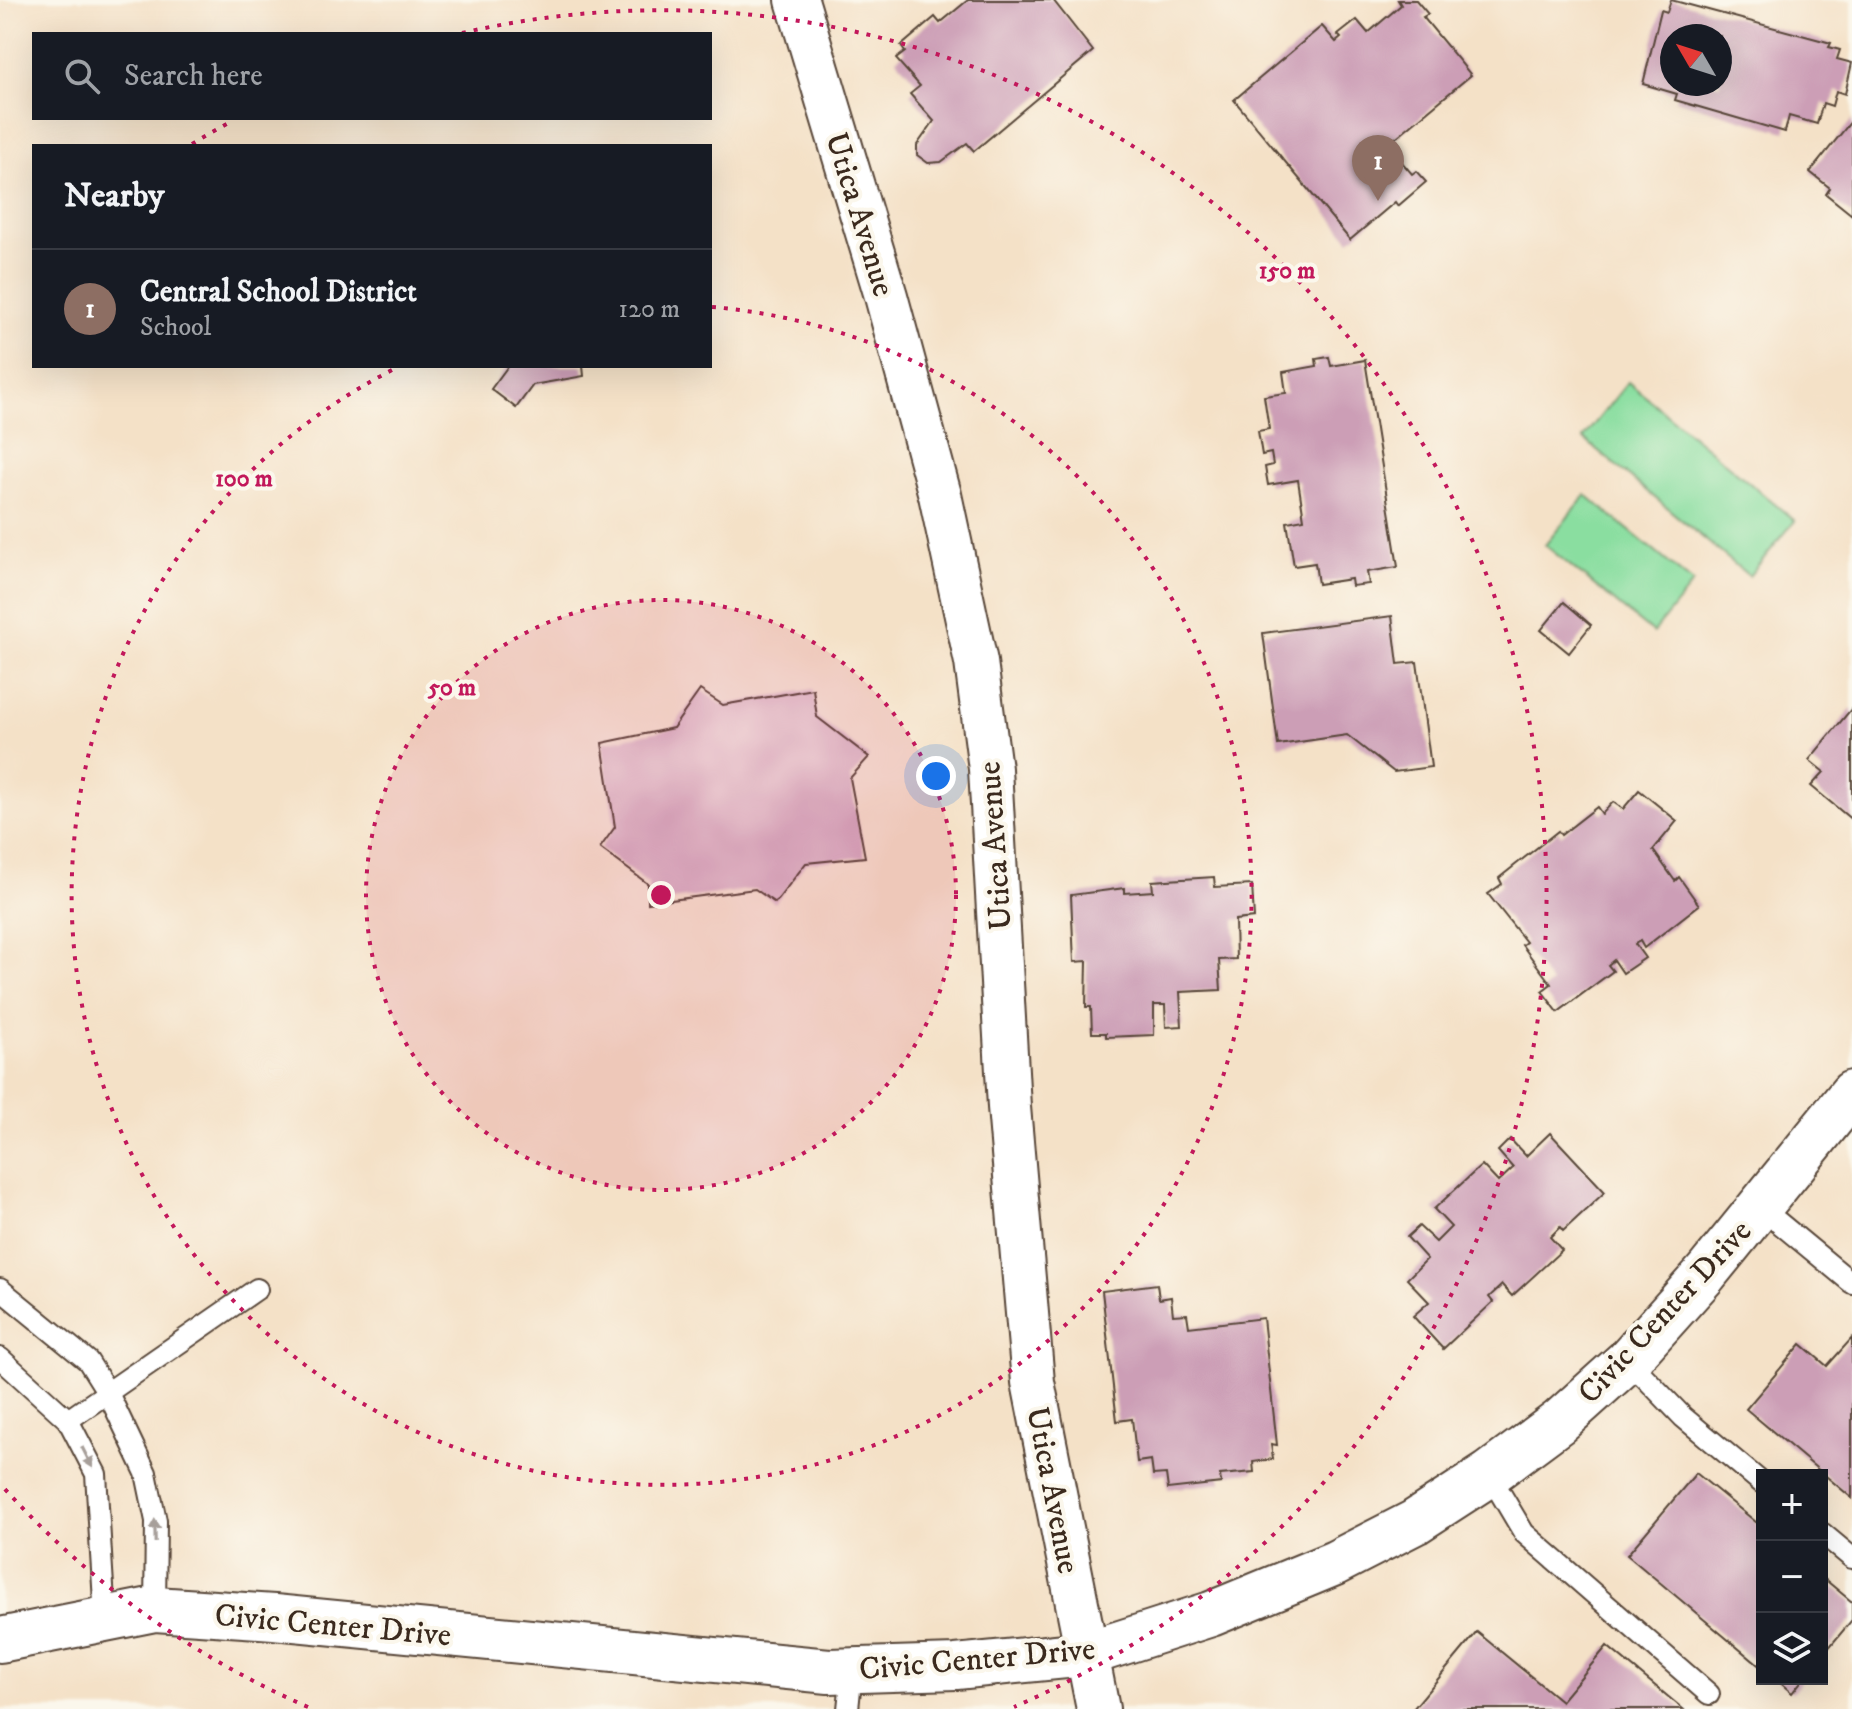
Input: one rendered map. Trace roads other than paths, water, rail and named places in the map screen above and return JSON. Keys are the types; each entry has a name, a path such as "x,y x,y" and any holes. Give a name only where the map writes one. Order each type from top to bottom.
{"street":[{"name":"Utica Avenue","path":"797,0 928,449 976,662 990,769 1009,1107 1033,1382 1098,1709"},
{"name":"Civic Center Drive","path":"0,1640 155,1609 274,1617 829,1671 850,1690 956,1667 1086,1654 1211,1614 1335,1563 1415,1522 1489,1474 1559,1422 1628,1360 1760,1207 1852,1093"}],"lane":[{"path":"1760,1207 1852,1283"},
{"path":"0,1289 88,1361 108,1393 146,1473 156,1521 155,1609"},
{"path":"68,1420 257,1289"},
{"path":"0,1358 68,1420 96,1474 105,1618"},
{"path":"1628,1360 1683,1417 1756,1478"},
{"path":"1489,1474 1524,1533 1709,1694"},
{"path":"1828,1538 1852,1558"}],"place":[{"name":"Central School District","path":"1378,201"}]}
